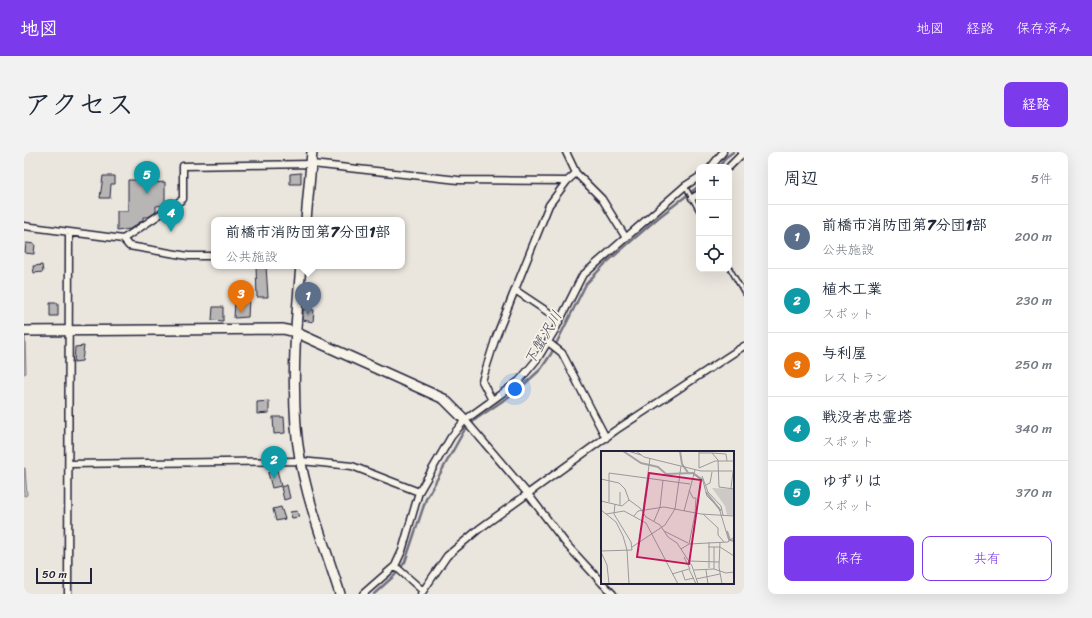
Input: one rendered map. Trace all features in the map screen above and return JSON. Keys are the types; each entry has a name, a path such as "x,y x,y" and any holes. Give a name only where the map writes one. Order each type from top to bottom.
{"street":[{"path":"306,217 312,152"},
{"path":"566,152 576,173 602,199 626,238"},
{"path":"712,164 717,155 723,152"},
{"path":"732,164 744,152"},
{"path":"24,226 123,239 183,200 183,166 312,164 458,180 567,181"},
{"path":"492,400 482,381 496,337 549,205 567,181 576,173"},
{"path":"363,594 395,566 402,550 419,492 451,437 465,420 519,381 538,358 560,320 582,276 685,186 696,179"},
{"path":"692,198 696,196"},
{"path":"68,594 70,233"},
{"path":"123,239 129,246 188,256 211,256"},
{"path":"301,269 295,332 296,427 301,461 314,513 340,594"},
{"path":"515,290 560,320"},
{"path":"24,331 69,332 283,329 295,332 444,399 465,420 528,494 567,545 601,582"},
{"path":"548,342 562,353 606,438"},
{"path":"395,566 422,592 447,556 479,529 606,438 744,346"},
{"path":"69,464 301,461 352,466 419,492"},
{"path":"603,584 613,594"}],"lane":[{"path":"685,186 696,205"},
{"path":"732,272 744,293"}],"shaded area":[{"path":"24,335 26,373 24,374"},
{"path":"24,468 27,495 24,496"}],"building":[{"path":"301,173 301,184 290,184 290,174"},
{"path":"103,176 115,176 115,184 111,184 110,198 100,198"},
{"path":"128,180 153,180 153,183 165,182 165,205 156,206 156,212 148,217 143,217 143,220 130,229 117,231 117,211 128,211"},
{"path":"26,243 35,244 34,254 25,253"},
{"path":"42,265 43,272 34,273 33,266"},
{"path":"256,269 266,269 268,297 257,297"},
{"path":"249,299 248,317 234,318 235,300"},
{"path":"50,303 58,303 58,316 50,316"},
{"path":"213,307 223,307 223,321 212,320"},
{"path":"303,309 314,310 313,322 303,320"},
{"path":"84,346 82,361 74,362 75,347"},
{"path":"269,401 269,413 257,414 257,402"},
{"path":"273,417 284,417 285,433 274,434"},
{"path":"277,470 281,486 272,488 268,473"},
{"path":"287,485 290,498 284,500 281,487"},
{"path":"281,507 285,519 276,521 273,509"},
{"path":"297,511 299,517 292,518 290,512"}],"waterway":[{"name":"下蟹沢川","path":"722,164 725,158 733,152"},
{"name":"下蟹沢川","path":"374,594 395,575 405,562 426,499 465,429 476,419 517,391 541,369 551,354 586,284 606,263 659,217 696,188"}],"place":[{"name":"ゆずりは","path":"147,194"},
{"name":"戦没者忠霊塔","path":"171,232"},
{"name":"与利屋","path":"241,313"},
{"name":"前橋市消防団第7分団1部","path":"308,315"},
{"name":"植木工業","path":"274,479"}]}
